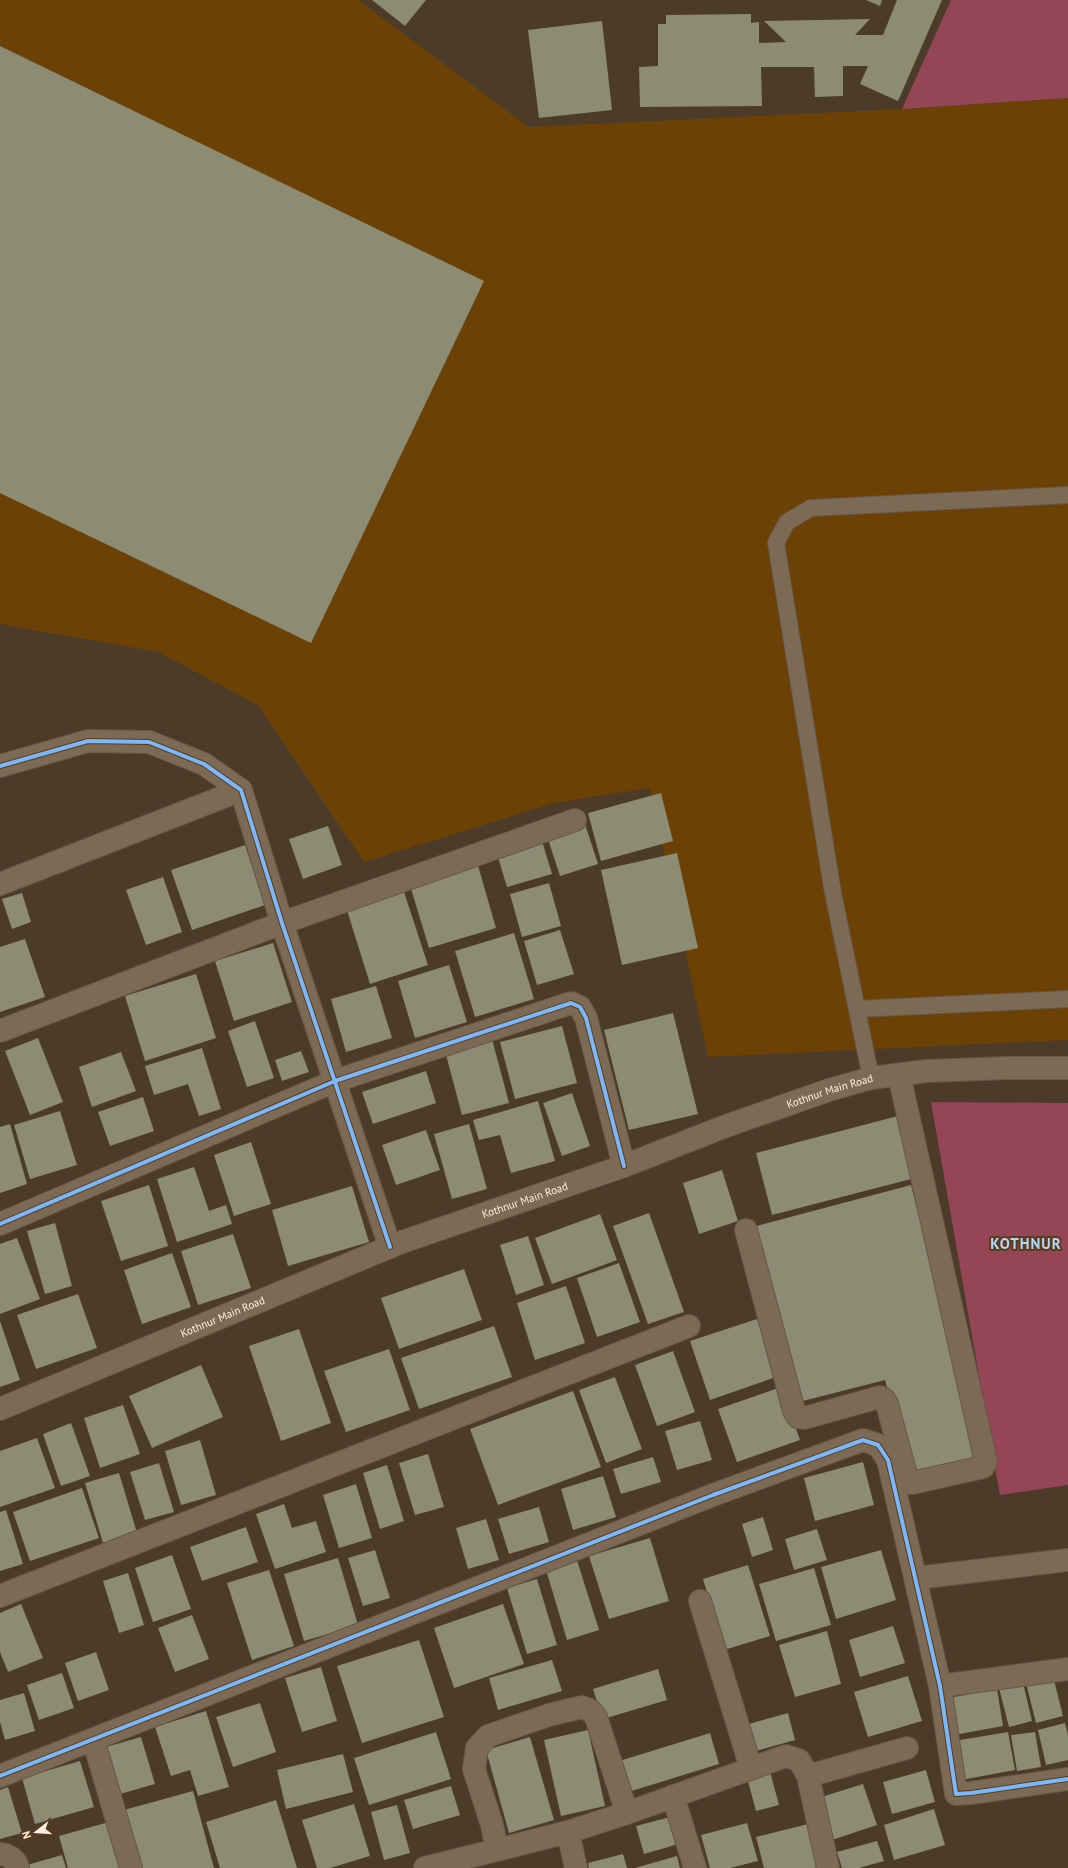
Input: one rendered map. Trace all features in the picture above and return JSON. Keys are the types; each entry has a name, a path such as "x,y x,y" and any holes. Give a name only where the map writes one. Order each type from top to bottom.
{"street":[{"path":"0,766 88,741 149,742 204,764 241,790 282,923 390,1247"},
{"path":"0,884 241,790"},
{"path":"0,1032 282,923 575,820"},
{"path":"0,1224 335,1081 571,1003 580,1007 586,1018 624,1166"},
{"name":"Kothnur Main Road","path":"0,1408 390,1247 624,1166 726,1126 829,1090 871,1078 927,1071 1007,1068 1068,1068"},
{"path":"746,1230 794,1411 798,1417 804,1418 880,1397 884,1399 887,1404 904,1475 908,1482 912,1483 983,1467 986,1462 899,1075"},
{"path":"0,1596 689,1326"},
{"path":"0,1776 713,1495 863,1440 878,1445 888,1460 940,1686 956,1794 1068,1779"},
{"path":"916,1578 1068,1560"},
{"path":"700,1600 751,1768"},
{"path":"940,1686 1068,1669"},
{"path":"486,1858 492,1825 474,1769 477,1748 488,1736 549,1715 582,1707 590,1710 596,1717 627,1813"},
{"path":"93,1739 131,1868"},
{"path":"808,1776 907,1748"},
{"path":"425,1868 486,1858 627,1813 786,1756 799,1760 808,1776 828,1868"},
{"path":"673,1796 695,1868"},
{"path":"568,1832 576,1868"},
{"path":"0,1854 9,1855 17,1863 18,1868"}],"lane":[{"path":"871,1078 833,893 776,543 787,522 811,508 1068,495"},
{"path":"857,1009 1068,999"}],"shaded area":[{"path":"0,0 358,0 529,127 902,109 1068,98 1068,1040 708,1057 650,788 554,803 364,862 258,705 158,652 0,624"},
{"path":"951,0 1068,0 1068,98 902,109"},
{"path":"931,1102 1068,1103 1068,1485 1000,1495"}],"building":[{"path":"372,0 426,0 405,26"},
{"path":"866,0 882,0 880,6"},
{"path":"897,0 942,0 898,101 860,84 868,66 843,66 843,96 815,97 814,67 761,67 762,106 640,107 639,67 658,66 658,24 666,24 666,15 751,14 751,23 759,22 759,43 786,42 764,21 870,19 855,35 883,35"},
{"path":"602,21 612,110 539,118 528,30"},
{"path":"0,46 484,281 311,643 0,493"},
{"path":"661,793 673,841 601,861 588,813"},
{"path":"585,824 598,864 560,876 547,836"},
{"path":"328,826 342,865 303,879 289,839"},
{"path":"542,841 552,874 507,887 497,854"},
{"path":"245,845 265,905 192,930 171,870"},
{"path":"677,853 698,948 622,965 601,870"},
{"path":"477,862 496,928 429,948 409,882"},
{"path":"163,877 182,932 146,945 126,890"},
{"path":"549,883 561,926 522,937 510,894"},
{"path":"403,889 428,965 370,984 346,907"},
{"path":"22,893 31,922 12,929 2,899"},
{"path":"560,930 574,974 537,985 524,941"},
{"path":"514,933 534,999 475,1017 455,951"},
{"path":"25,939 45,997 0,1012 0,947"},
{"path":"273,943 292,1002 234,1021 215,961"},
{"path":"449,965 467,1022 415,1038 398,981"},
{"path":"196,974 216,1038 145,1061 125,996"},
{"path":"376,986 392,1038 346,1052 331,999"},
{"path":"673,1013 698,1114 629,1130 604,1030"},
{"path":"255,1021 274,1078 247,1087 228,1031"},
{"path":"562,1026 577,1083 515,1099 500,1042"},
{"path":"38,1038 63,1102 30,1115 5,1051"},
{"path":"492,1039 509,1103 462,1115 445,1051"},
{"path":"202,1048 221,1109 199,1116 188,1084 154,1095 145,1066"},
{"path":"301,1051 309,1072 282,1081 275,1060"},
{"path":"121,1052 136,1091 92,1107 79,1067"},
{"path":"426,1071 436,1103 373,1124 362,1092"},
{"path":"572,1093 590,1146 562,1156 543,1103"},
{"path":"143,1097 154,1131 110,1146 98,1112"},
{"path":"538,1101 555,1161 511,1173 500,1135 479,1140 473,1120"},
{"path":"60,1111 77,1165 30,1179 14,1125"},
{"path":"898,1116 915,1178 772,1215 756,1153"},
{"path":"10,1124 27,1184 0,1193 0,1127"},
{"path":"469,1124 487,1189 452,1199 434,1134"},
{"path":"426,1130 440,1170 396,1185 382,1145"},
{"path":"251,1142 271,1204 234,1216 214,1155"},
{"path":"194,1167 209,1211 226,1205 232,1224 177,1242 157,1179"},
{"path":"722,1170 738,1221 699,1234 683,1183"},
{"path":"149,1185 168,1246 121,1261 101,1201"},
{"path":"911,1185 982,1460 911,1479 885,1380 799,1402 753,1227"},
{"path":"352,1186 369,1242 288,1266 272,1210"},
{"path":"649,1213 684,1312 648,1324 613,1226"},
{"path":"600,1214 617,1260 552,1284 535,1238"},
{"path":"55,1223 72,1286 45,1294 27,1231"},
{"path":"233,1234 251,1288 198,1305 181,1251"},
{"path":"528,1236 544,1285 516,1295 500,1245"},
{"path":"17,1238 40,1299 0,1314 0,1244"},
{"path":"172,1253 191,1307 142,1324 124,1270"},
{"path":"619,1263 640,1322 597,1337 577,1278"},
{"path":"464,1269 482,1320 399,1349 381,1298"},
{"path":"566,1286 585,1343 535,1360 517,1303"},
{"path":"78,1294 97,1348 36,1369 17,1315"},
{"path":"757,1319 776,1377 710,1400 690,1341"},
{"path":"0,1321 20,1380 0,1387"},
{"path":"494,1326 512,1377 419,1409 401,1358"},
{"path":"299,1329 331,1423 281,1441 249,1346"},
{"path":"389,1349 410,1410 346,1432 324,1371"},
{"path":"673,1351 695,1412 657,1426 635,1365"},
{"path":"201,1365 223,1417 152,1448 129,1396"},
{"path":"615,1377 642,1449 606,1463 579,1390"},
{"path":"781,1387 800,1440 737,1462 718,1409"},
{"path":"573,1391 601,1467 498,1505 470,1429"},
{"path":"123,1405 140,1454 100,1468 84,1418"},
{"path":"700,1421 712,1460 677,1470 665,1431"},
{"path":"71,1423 90,1476 61,1486 43,1434"},
{"path":"37,1438 55,1488 0,1507 0,1451"},
{"path":"200,1440 216,1495 181,1505 165,1451"},
{"path":"428,1454 444,1507 415,1515 399,1463"},
{"path":"653,1457 661,1482 621,1494 613,1469"},
{"path":"863,1462 874,1505 815,1521 804,1478"},
{"path":"159,1463 174,1512 145,1520 130,1472"},
{"path":"387,1465 404,1521 380,1529 363,1473"},
{"path":"119,1473 137,1533 103,1543 85,1483"},
{"path":"603,1476 616,1517 573,1530 561,1489"},
{"path":"356,1484 372,1538 339,1548 323,1495"},
{"path":"82,1488 99,1538 30,1561 13,1512"},
{"path":"284,1504 292,1528 316,1521 326,1552 275,1569 256,1514"},
{"path":"539,1507 549,1542 509,1554 498,1519"},
{"path":"6,1510 23,1564 0,1571 0,1512"},
{"path":"763,1517 773,1550 752,1557 742,1524"},
{"path":"486,1519 499,1560 468,1569 456,1528"},
{"path":"246,1527 258,1562 202,1581 190,1547"},
{"path":"817,1529 827,1560 794,1570 785,1539"},
{"path":"650,1538 669,1601 609,1619 589,1556"},
{"path":"375,1550 390,1598 363,1606 348,1558"},
{"path":"881,1550 896,1600 836,1619 821,1567"},
{"path":"575,1554 599,1630 567,1640 544,1563"},
{"path":"172,1555 191,1609 153,1622 135,1568"},
{"path":"338,1558 358,1625 304,1641 284,1574"},
{"path":"748,1565 770,1636 724,1650 703,1579"},
{"path":"814,1568 831,1625 776,1641 759,1584"},
{"path":"269,1570 294,1646 252,1660 227,1583"},
{"path":"128,1573 144,1625 119,1633 103,1581"},
{"path":"537,1579 557,1645 527,1654 507,1588"},
{"path":"21,1604 43,1658 8,1672 0,1652 0,1613"},
{"path":"503,1604 524,1664 454,1688 434,1628"},
{"path":"192,1615 209,1659 175,1672 158,1628"},
{"path":"893,1626 905,1663 860,1677 849,1640"},
{"path":"827,1631 841,1684 795,1697 779,1645"},
{"path":"419,1640 444,1717 362,1743 337,1666"},
{"path":"96,1652 109,1690 78,1701 65,1663"},
{"path":"552,1660 562,1691 498,1710 489,1678"},
{"path":"321,1667 337,1721 302,1732 285,1678"},
{"path":"658,1669 667,1700 603,1719 593,1689"},
{"path":"62,1673 74,1708 39,1720 27,1685"},
{"path":"908,1676 922,1721 868,1737 854,1692"},
{"path":"1053,1676 1063,1716 1036,1723 1026,1683"},
{"path":"1023,1683 1032,1721 1009,1727 999,1688"},
{"path":"997,1689 1003,1726 954,1735 948,1698"},
{"path":"24,1693 35,1731 5,1740 0,1722 0,1700"},
{"path":"260,1703 276,1752 233,1767 216,1717"},
{"path":"206,1711 229,1787 198,1796 190,1770 171,1776 155,1727"},
{"path":"788,1713 795,1740 756,1751 749,1724"},
{"path":"1065,1723 1068,1735 1068,1760 1046,1765 1038,1730"},
{"path":"588,1730 605,1806 561,1816 544,1740"},
{"path":"436,1732 451,1779 369,1805 354,1758"},
{"path":"1008,1732 1015,1770 961,1780 954,1741"},
{"path":"1035,1732 1041,1767 1017,1771 1011,1735"},
{"path":"710,1733 719,1764 625,1793 616,1762"},
{"path":"141,1737 155,1784 120,1794 106,1747"},
{"path":"530,1737 554,1820 509,1833 486,1750"},
{"path":"343,1754 353,1792 286,1809 277,1770"},
{"path":"80,1761 94,1807 35,1824 22,1778"},
{"path":"769,1768 779,1805 756,1811 746,1774"},
{"path":"926,1770 935,1802 892,1814 883,1782"},
{"path":"863,1784 877,1825 832,1840 818,1798"},
{"path":"451,1786 460,1815 413,1829 404,1800"},
{"path":"8,1787 22,1833 0,1839 0,1790"},
{"path":"193,1791 214,1868 139,1868 124,1810"},
{"path":"276,1800 297,1868 220,1868 206,1822"},
{"path":"354,1804 370,1856 330,1868 317,1868 302,1820"},
{"path":"397,1805 410,1853 384,1860 371,1812"},
{"path":"934,1809 945,1845 894,1860 884,1825"},
{"path":"674,1816 682,1843 644,1854 636,1826"},
{"path":"109,1822 122,1868 68,1868 59,1836"},
{"path":"747,1823 758,1861 730,1868 710,1868 701,1835"},
{"path":"808,1824 820,1868 764,1868 756,1837"},
{"path":"877,1841 884,1861 859,1868 842,1868 837,1852"},
{"path":"623,1854 627,1868 589,1868 588,1863"},
{"path":"62,1855 66,1868 28,1868 27,1865"},
{"path":"677,1856 680,1868 635,1868"}],"cycle path":[{"path":"0,766 88,741 149,742 204,764 241,790 282,923 390,1247"},
{"path":"0,1224 335,1081 571,1003 580,1007 586,1018 624,1166"},
{"path":"0,1776 713,1495 863,1440 878,1445 888,1460 940,1686 956,1794 1068,1779"}],"district":[{"name":"KOTHNUR","path":"1026,1243"}]}
